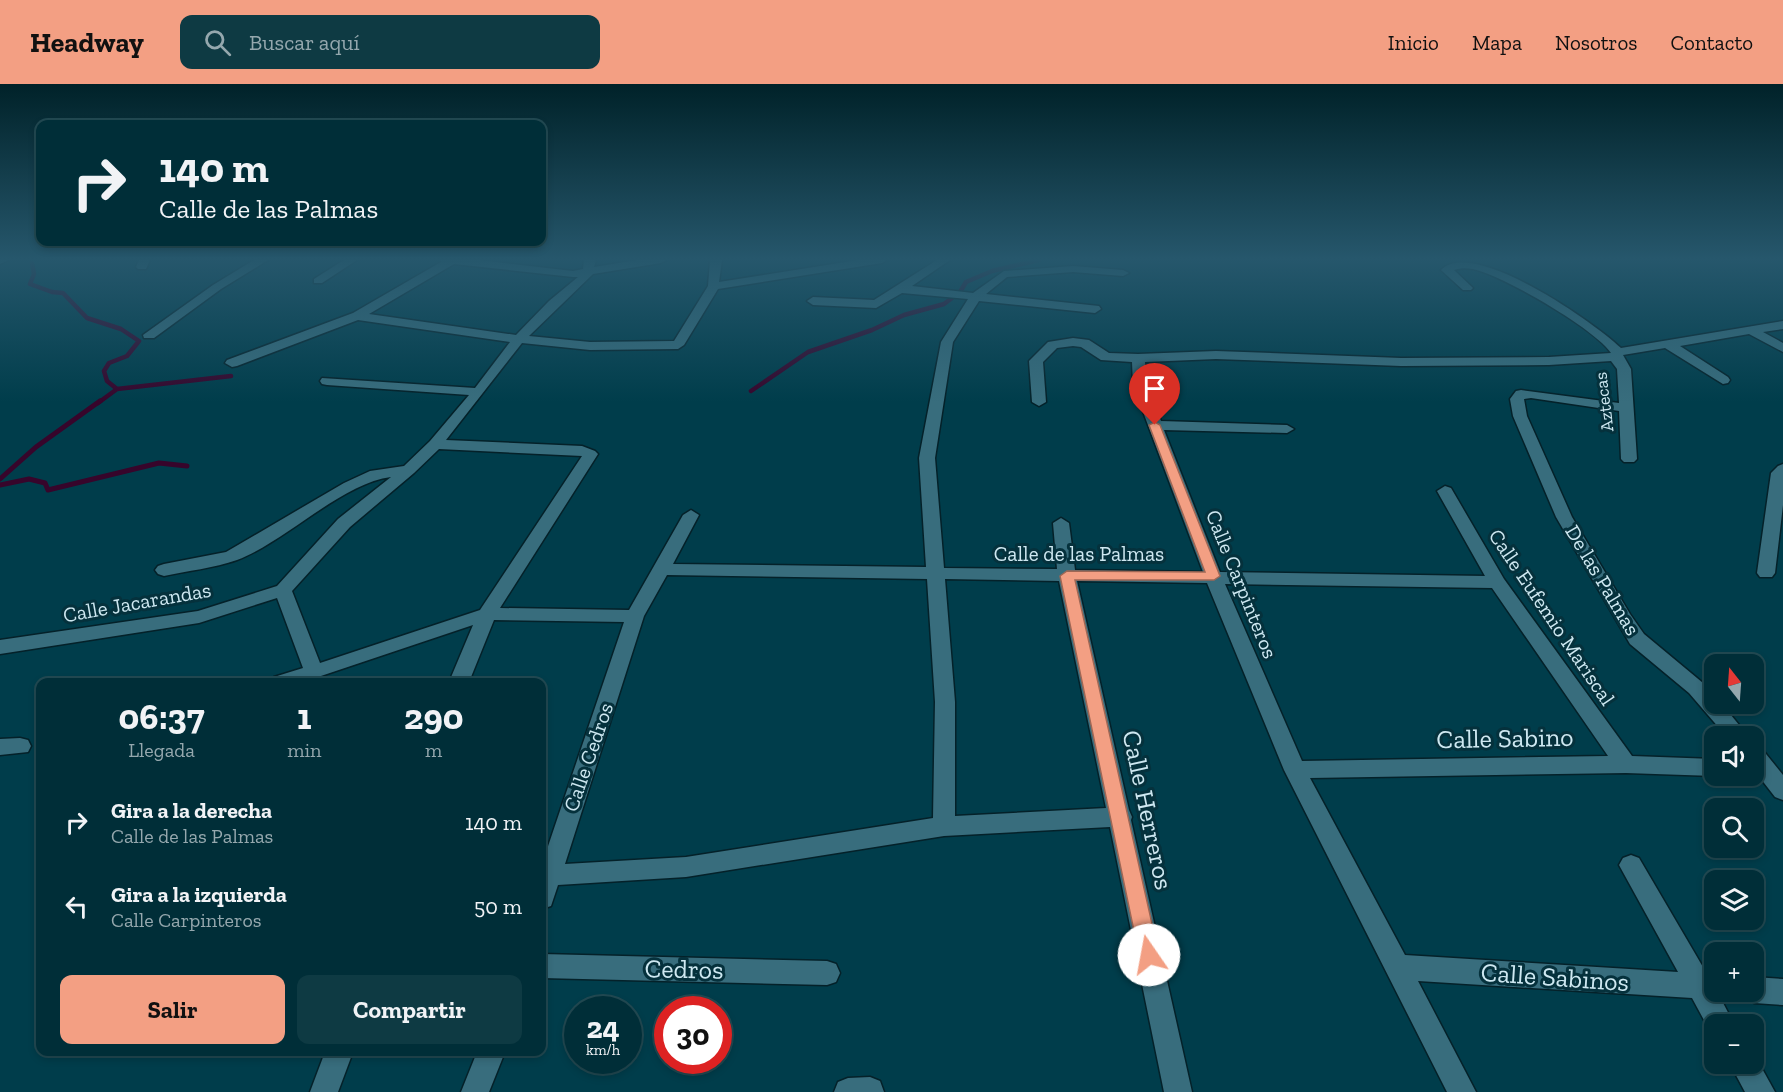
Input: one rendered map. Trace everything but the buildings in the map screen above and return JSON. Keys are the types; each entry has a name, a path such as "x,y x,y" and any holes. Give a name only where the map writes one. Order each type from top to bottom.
{"street":[{"path":"148,335 188,307"},
{"path":"232,363 357,316 372,307"},
{"name":"Calle Jacarandas","path":"0,647 200,617 283,590 344,523 409,470 435,444 479,393 519,339 550,307"},
{"path":"357,316 519,339 590,346 678,345 701,307"},
{"path":"944,826 945,702 927,458 947,342 969,307"},
{"path":"1080,307 1095,309"},
{"name":"Aztecas","path":"1556,307 1610,342 1617,354 1624,369 1629,459"},
{"path":"1039,402 1036,361 1053,345 1062,342 1084,343 1106,357 1216,355 1401,362 1549,361 1617,354 1783,325"},
{"path":"1750,330 1783,348"},
{"path":"1668,344 1723,380"},
{"name":"Calle Carpinteros","path":"1138,358 1140,385 1155,425 1214,576 1295,770 1462,1092"},
{"path":"327,381 479,393"},
{"name":"De las Palmas","path":"1627,408 1521,394 1517,399 1520,416 1564,517 1623,618 1637,639 1696,688 1729,726"},
{"path":"1155,425 1287,429"},
{"path":"435,444 582,451 590,454 487,614 461,678"},
{"path":"164,570 231,556 350,486 376,474 409,470"},
{"path":"1766,573 1779,473 1783,470"},
{"name":"Calle Eufemio Mariscal","path":"1446,491 1497,582 1626,764"},
{"path":"316,507 344,523"},
{"name":"Calle Cedros","path":"546,883 635,616 691,514"},
{"name":"Calle Herreros","path":"1061,523 1067,576 1121,818 1178,1092"},
{"name":"Calle de las Palmas","path":"661,569 1497,582"},
{"path":"283,590 314,672"},
{"path":"294,678 487,614 635,616"},
{"name":"Calle Sabino","path":"1295,770 1626,764 1704,767"},
{"path":"1764,765 1783,791"},
{"path":"548,875 686,867 944,826 1121,818"},
{"path":"1631,865 1704,982"},
{"name":"Cedros","path":"546,966 827,973"},
{"name":"Calle Sabinos","path":"1396,967 1704,987"},
{"path":"1764,991 1783,992"},
{"path":"324,1092 338,1056"},
{"path":"475,1092 488,1056"},
{"path":"1750,1074 1761,1092"},
{"path":"848,1092 870,1091"}],"waterway":[{"path":"76,307 87,318 121,329 139,341 127,356 109,363 104,371 107,381 117,389"},
{"path":"751,391 808,352 872,330 904,315 933,307"},
{"path":"117,389 231,376"},
{"path":"98,403 117,389"},
{"path":"0,479 36,447 100,401"},
{"path":"0,485 29,479 45,483 48,490 159,463 187,466"}],"route":[{"path":"1149,955 1067,576 1214,576 1155,425"}]}
